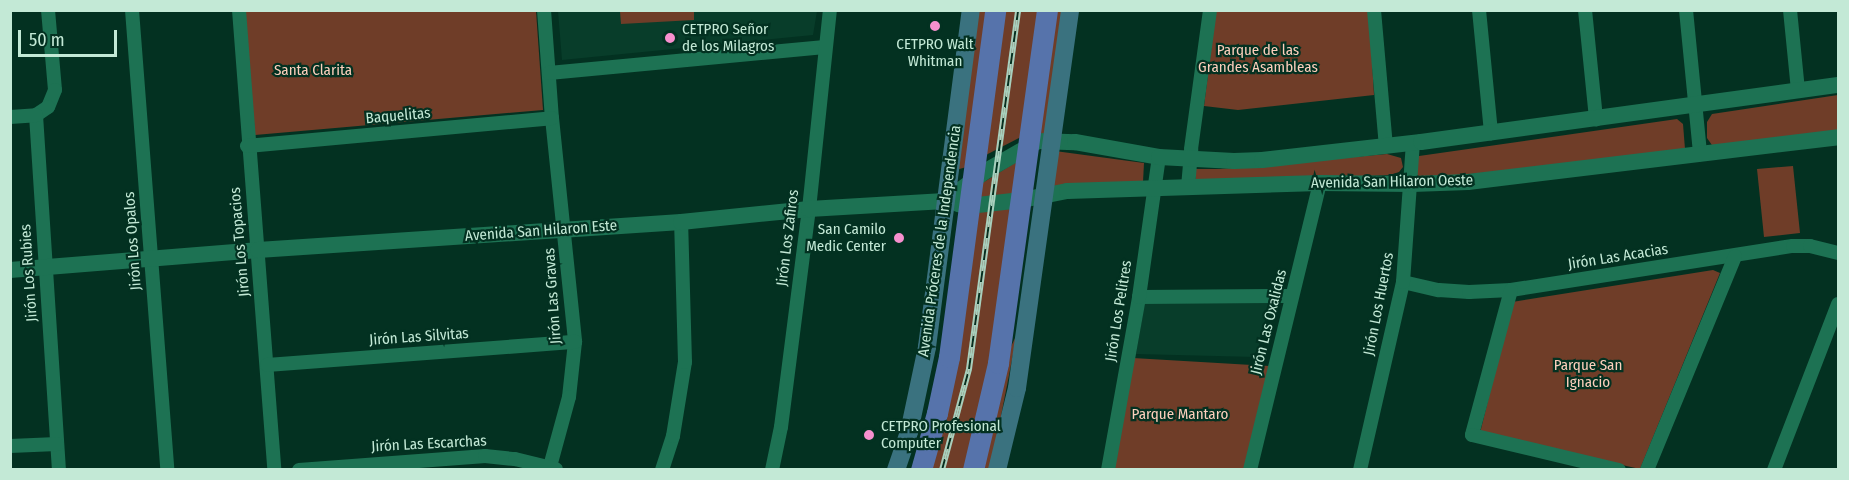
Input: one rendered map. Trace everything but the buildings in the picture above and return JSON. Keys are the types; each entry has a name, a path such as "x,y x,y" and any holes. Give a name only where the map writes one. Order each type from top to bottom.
{"main road":[{"name":"Avenida Próceres de la Independencia","path":"896,470 909,432 919,389 971,10"},
{"name":"Avenida Próceres de la Independencia","path":"921,470 937,414 949,357 995,10"},
{"path":"973,470 998,363 1047,10"},
{"path":"998,470 1017,388 1070,10"}],"street":[{"path":"10,117 36,115 48,107 55,90 48,10"},
{"name":"Jirón Los Opalos","path":"132,10 167,470"},
{"name":"Jirón Los Topacios","path":"239,10 247,146 258,250 274,470"},
{"name":"Jirón Las Gravas","path":"544,10 574,342 569,397 553,468"},
{"name":"Jirón Los Zafiros","path":"772,470 781,427 809,209 830,10"},
{"path":"1188,187 1210,10"},
{"path":"1374,10 1386,146"},
{"path":"1479,10 1491,133"},
{"path":"1585,10 1596,119"},
{"path":"1686,10 1700,154"},
{"path":"1790,10 1798,90"},
{"path":"549,73 825,47"},
{"name":"Avenida San Hilaron Oeste","path":"1053,140 1159,157 1253,160 1413,143 1839,85"},
{"name":"Jirón Los Rubies","path":"36,115 59,470"},
{"name":"Baquelitas","path":"247,146 552,118"},
{"name":"Avenida San Hilaron Oeste","path":"945,201 969,206 1022,200 1045,193 1320,183 1412,184 1522,177 1839,136"},
{"path":"945,201 1029,144 1053,140"},
{"name":"Jirón Los Huertos","path":"1360,470 1402,282 1412,184 1413,143"},
{"name":"Jirón Los Pelitres","path":"1108,470 1139,297 1159,157"},
{"name":"Jirón Las Oxalidas","path":"1250,470 1320,183"},
{"name":"Avenida San Hilaron Este","path":"10,270 258,250 681,222 809,209 945,201"},
{"path":"662,470 673,436 685,362 681,222"},
{"name":"Jirón Las Acacias","path":"1402,282 1459,291 1511,290 1793,246 1810,246 1839,253"},
{"path":"1647,470 1735,256"},
{"path":"1511,290 1472,435 1619,470"},
{"path":"1139,297 1292,296"},
{"path":"1774,470 1839,304"},
{"name":"Jirón Las Silvitas","path":"267,365 574,342"},
{"path":"10,446 57,444"},
{"name":"Jirón Las Escarchas","path":"299,470 485,456 553,468"}],"shaded area":[{"name":"CETPRO Señor de los Milagros","path":"558,11 817,11 813,35 562,60"},
{"path":"1145,302 1270,302 1256,357 1136,354"}],"green space":[{"name":"Santa Clarita","path":"245,11 536,11 543,110 255,135"},
{"path":"620,11 694,11 694,20 621,24"},
{"path":"978,11 990,11 970,166 956,170"},
{"path":"1002,11 1039,11 1021,137 982,157"},
{"path":"1055,11 1065,11 1047,141 1037,140"},
{"name":"Parque de las Grandes Asambleas","path":"1216,11 1369,11 1374,95 1238,110 1204,106"},
{"path":"1838,95 1838,130 1714,148 1707,138 1707,122 1712,114"},
{"path":"1677,119 1683,124 1685,149 1681,153 1421,179 1417,175 1416,162 1419,156"},
{"path":"1055,151 1144,163 1143,182 1050,188"},
{"path":"1387,154 1401,158 1403,167 1399,172 1390,175 1195,182 1196,169 1220,169"},
{"path":"1018,161 1014,196 977,202 979,185"},
{"path":"1793,166 1800,233 1764,237 1757,169"},
{"path":"1012,208 992,359 966,470 929,470 975,212"},
{"name":"Parque San Ignacio","path":"1713,270 1720,273 1640,469 1480,433 1512,302"},
{"path":"1017,334 992,462 989,469 980,470 1006,357"},
{"name":"Parque Mantaro","path":"1133,358 1269,366 1244,469 1114,470"}],"railway":[{"path":"942,470 969,369 1018,10"}],"place":[{"name":"CETPRO Walt Whitman","path":"935,26"},
{"name":"CETPRO Señor de los Milagros","path":"670,38"},
{"name":"San Camilo Medic Center","path":"899,238"},
{"name":"CETPRO Profesional Computer","path":"869,435"}]}
